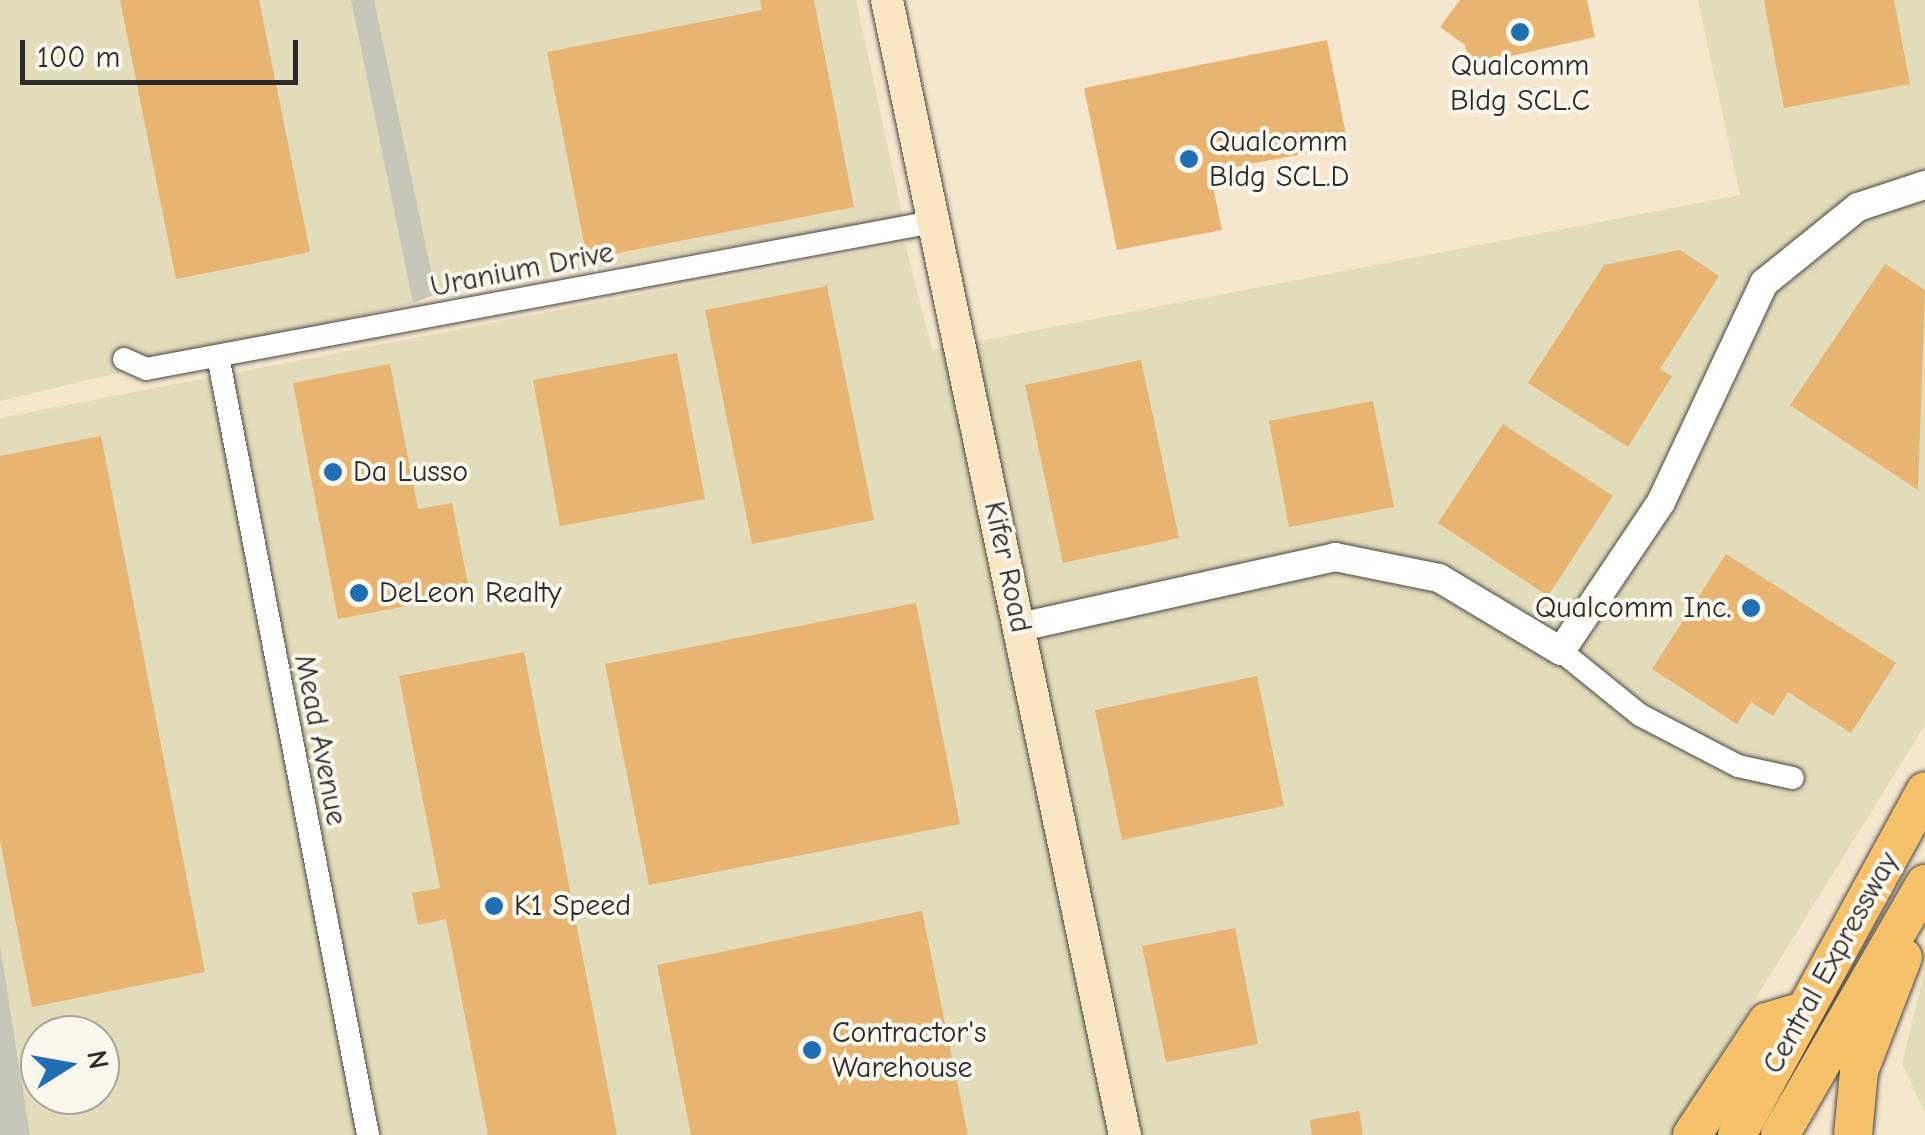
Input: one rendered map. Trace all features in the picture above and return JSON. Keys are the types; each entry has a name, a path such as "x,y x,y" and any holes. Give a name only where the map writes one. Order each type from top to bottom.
{"highway":[{"name":"Central Expressway","path":"1737,1135 1800,1012 1925,791"},
{"name":"Central Expressway","path":"1780,1135 1925,886"},
{"path":"1854,1135 1859,1071 1925,886"},
{"path":"1692,1135 1767,1022 1800,1012"}],"main road":[{"name":"Kifer Road","path":"887,0 1125,1135"}],"street":[{"path":"1561,651 1670,486 1734,330 1764,283 1858,207 1925,185"},
{"name":"Uranium Drive","path":"124,358 146,368 218,356 933,222"},
{"name":"Mead Avenue","path":"218,356 368,1135"},
{"path":"1020,627 1335,557 1439,578 1561,651 1640,714 1738,766 1793,778"}],"shaded area":[{"path":"0,0 351,0 413,303 0,401"},
{"path":"351,0 374,0 436,294 413,303"},
{"path":"374,0 856,0 903,218 436,294"},
{"path":"1698,0 1925,0 1925,725 1671,1135 30,1135 27,1115 120,1115 120,1015 20,1015 20,1072 0,945 0,418 905,243 932,350 1740,195"},
{"path":"0,945 20,1072 20,1115 27,1115 30,1135 0,1135"},
{"path":"1925,969 1925,1112 1902,1064"}],"building":[{"path":"120,0 259,0 310,252 176,279"},
{"path":"760,0 814,0 854,207 587,259 547,52 762,10"},
{"name":"Qualcomm Bldg SCL.C","path":"1460,0 1587,0 1595,37 1470,65 1465,45 1440,27"},
{"path":"1764,0 1894,0 1910,84 1784,108"},
{"name":"Qualcomm Bldg SCL.D","path":"1327,40 1348,145 1210,172 1222,230 1117,250 1084,88"},
{"path":"1680,250 1719,276 1660,369 1672,376 1628,447 1528,383 1604,265"},
{"path":"1885,264 1925,290 1918,490 1790,405"},
{"path":"827,286 874,520 752,544 705,310"},
{"path":"677,353 705,499 560,526 533,380"},
{"path":"1141,360 1179,538 1063,563 1025,385"},
{"path":"390,364 418,509 452,503 470,594 338,619 293,383"},
{"path":"1373,401 1394,507 1289,527 1269,421"},
{"path":"1503,424 1613,496 1548,596 1438,523"},
{"path":"101,436 205,972 32,1007 0,840 0,456"},
{"name":"Qualcomm Inc.","path":"1726,554 1896,663 1851,733 1788,692 1773,716 1751,702 1737,724 1652,669"},
{"path":"916,603 960,824 649,885 605,664"},
{"name":"K1 Speed","path":"524,652 617,1135 488,1135 446,919 418,925 412,893 440,888 399,676"},
{"path":"1257,676 1284,806 1122,840 1095,710"},
{"name":"Contractor's Warehouse","path":"922,911 968,1135 691,1135 657,965"},
{"path":"1235,928 1258,1044 1166,1062 1142,946"},
{"path":"1359,1111 1363,1135 1312,1135 1310,1120"}],"place":[{"name":"Qualcomm Bldg SCL.C","path":"1520,32"},
{"name":"Qualcomm Bldg SCL.D","path":"1189,159"},
{"name":"Da Lusso","path":"333,472"},
{"name":"DeLeon Realty","path":"359,593"},
{"name":"Qualcomm Inc.","path":"1751,608"},
{"name":"K1 Speed","path":"494,906"},
{"name":"Contractor's Warehouse","path":"812,1050"}]}
